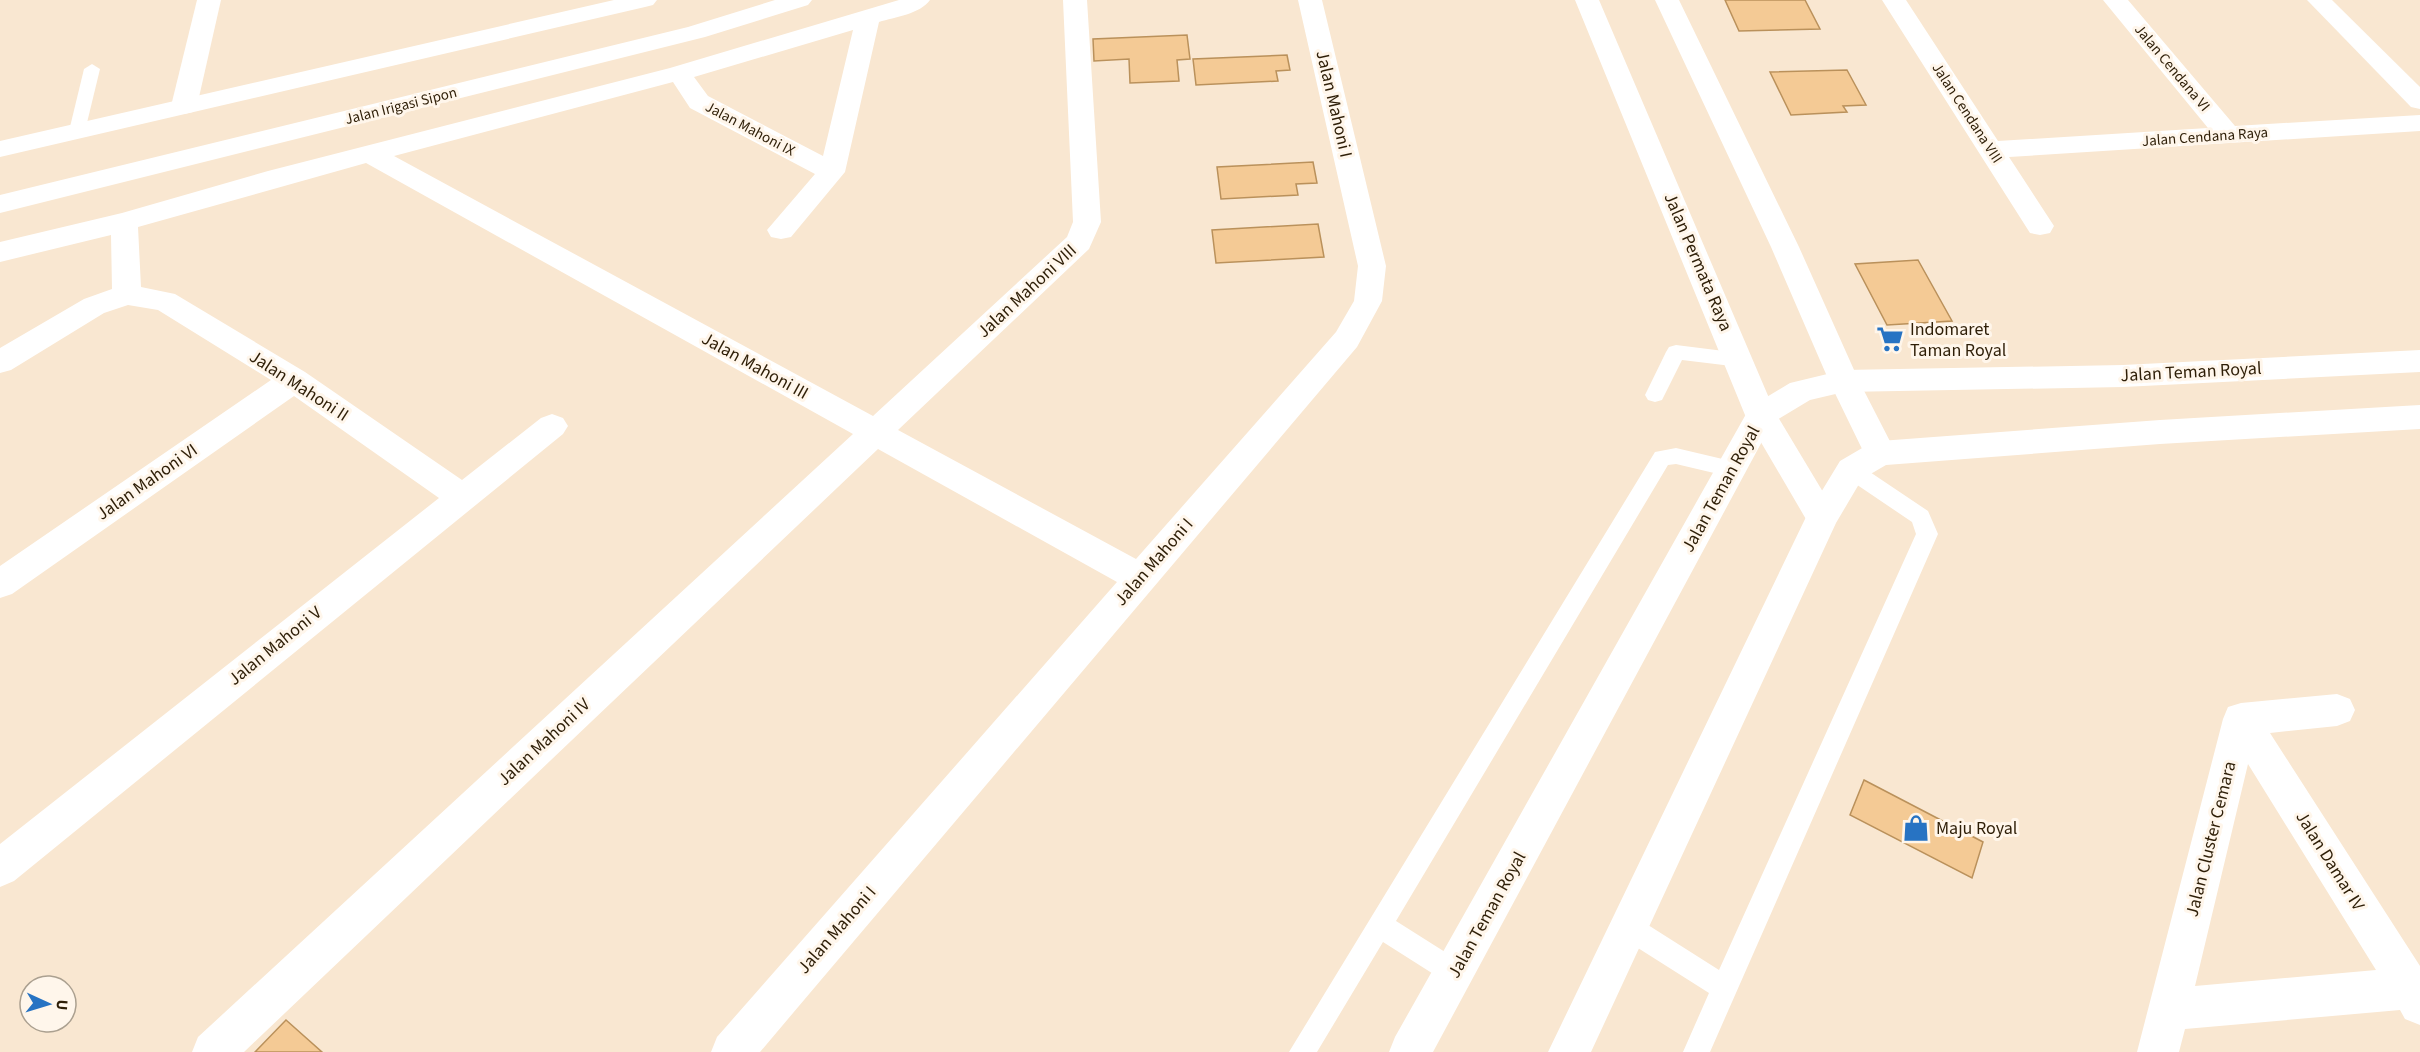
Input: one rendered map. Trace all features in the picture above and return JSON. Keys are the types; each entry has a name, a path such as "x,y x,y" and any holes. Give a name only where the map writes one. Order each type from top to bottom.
{"street":[{"path":"184,106 209,0"},
{"name":"Jalan Irigasi Sipon","path":"8,174 77,131 645,0"},
{"name":"Jalan Irigasi Sipon","path":"8,174 696,32 800,0"},
{"path":"0,252 124,222 268,180 679,73 901,8 918,0"},
{"name":"Jalan Mahoni VIII","path":"875,433 1079,242 1087,222 1075,0"},
{"name":"Jalan Mahoni I","path":"732,1052 1347,339 1368,301 1372,266 1310,0"},
{"name":"Jalan Permata Raya","path":"1587,0 1740,360 1761,415 1822,517"},
{"path":"1667,0 1785,246 1844,381 1880,453"},
{"name":"Jalan Cendana VIII","path":"1894,0 2040,226"},
{"name":"Jalan Cendana VI","path":"2115,0 2228,135"},
{"path":"2319,0 2420,101"},
{"path":"781,230 832,172 868,18"},
{"name":"Jalan Mahoni IX","path":"679,73 699,102 832,172"},
{"name":"Jalan Cendana Raya","path":"1991,150 2420,123"},
{"name":"Jalan Mahoni III","path":"370,154 1140,578"},
{"path":"0,362 94,306 127,295 124,222"},
{"name":"Jalan Mahoni II","path":"127,295 165,301 294,380 462,497"},
{"name":"Jalan Teman Royal","path":"1410,1052 1761,415 1801,391 1844,381 2123,376 2420,361"},
{"name":"Jalan Mahoni VI","path":"0,584 294,380"},
{"path":"1569,1052 1822,517 1851,470 1880,453 2160,432 2420,417"},
{"name":"Jalan Mahoni V","path":"0,868 552,426"},
{"name":"Jalan Mahoni IV","path":"213,1052 875,433"},
{"path":"2241,719 2337,710"},
{"name":"Jalan Damar IV","path":"2241,719 2415,996"},
{"name":"Jalan Cluster Cemara","path":"2158,1052 2241,719"},
{"path":"2170,1009 2415,996"}],"lane":[{"path":"77,131 92,69"},
{"path":"1655,395 1676,352 1740,360"},
{"path":"1302,1052 1662,458 1676,456 1731,469"},
{"path":"1696,1052 1928,534 1921,517 1851,470"},
{"path":"1380,926 1455,973"},
{"path":"1628,927 1724,988"}],"building":[{"path":"1725,0 1805,0 1820,29 1739,31"},
{"path":"1187,35 1190,59 1177,60 1179,81 1130,83 1129,59 1094,61 1093,39"},
{"path":"1287,55 1290,70 1276,71 1278,81 1196,85 1193,59"},
{"path":"1847,70 1866,105 1843,106 1847,112 1791,115 1770,72"},
{"path":"1313,162 1317,183 1296,184 1298,195 1221,199 1217,167"},
{"path":"1318,224 1324,257 1216,263 1212,230"},
{"path":"1918,260 1952,321 1887,325 1855,264"},
{"name":"Maju Royal","path":"1864,780 1983,842 1972,878 1850,815"},
{"path":"286,1020 322,1052 255,1052"}],"place":[{"name":"Indomaret Taman Royal","path":"1890,339"},
{"name":"Maju Royal","path":"1916,828"}]}
